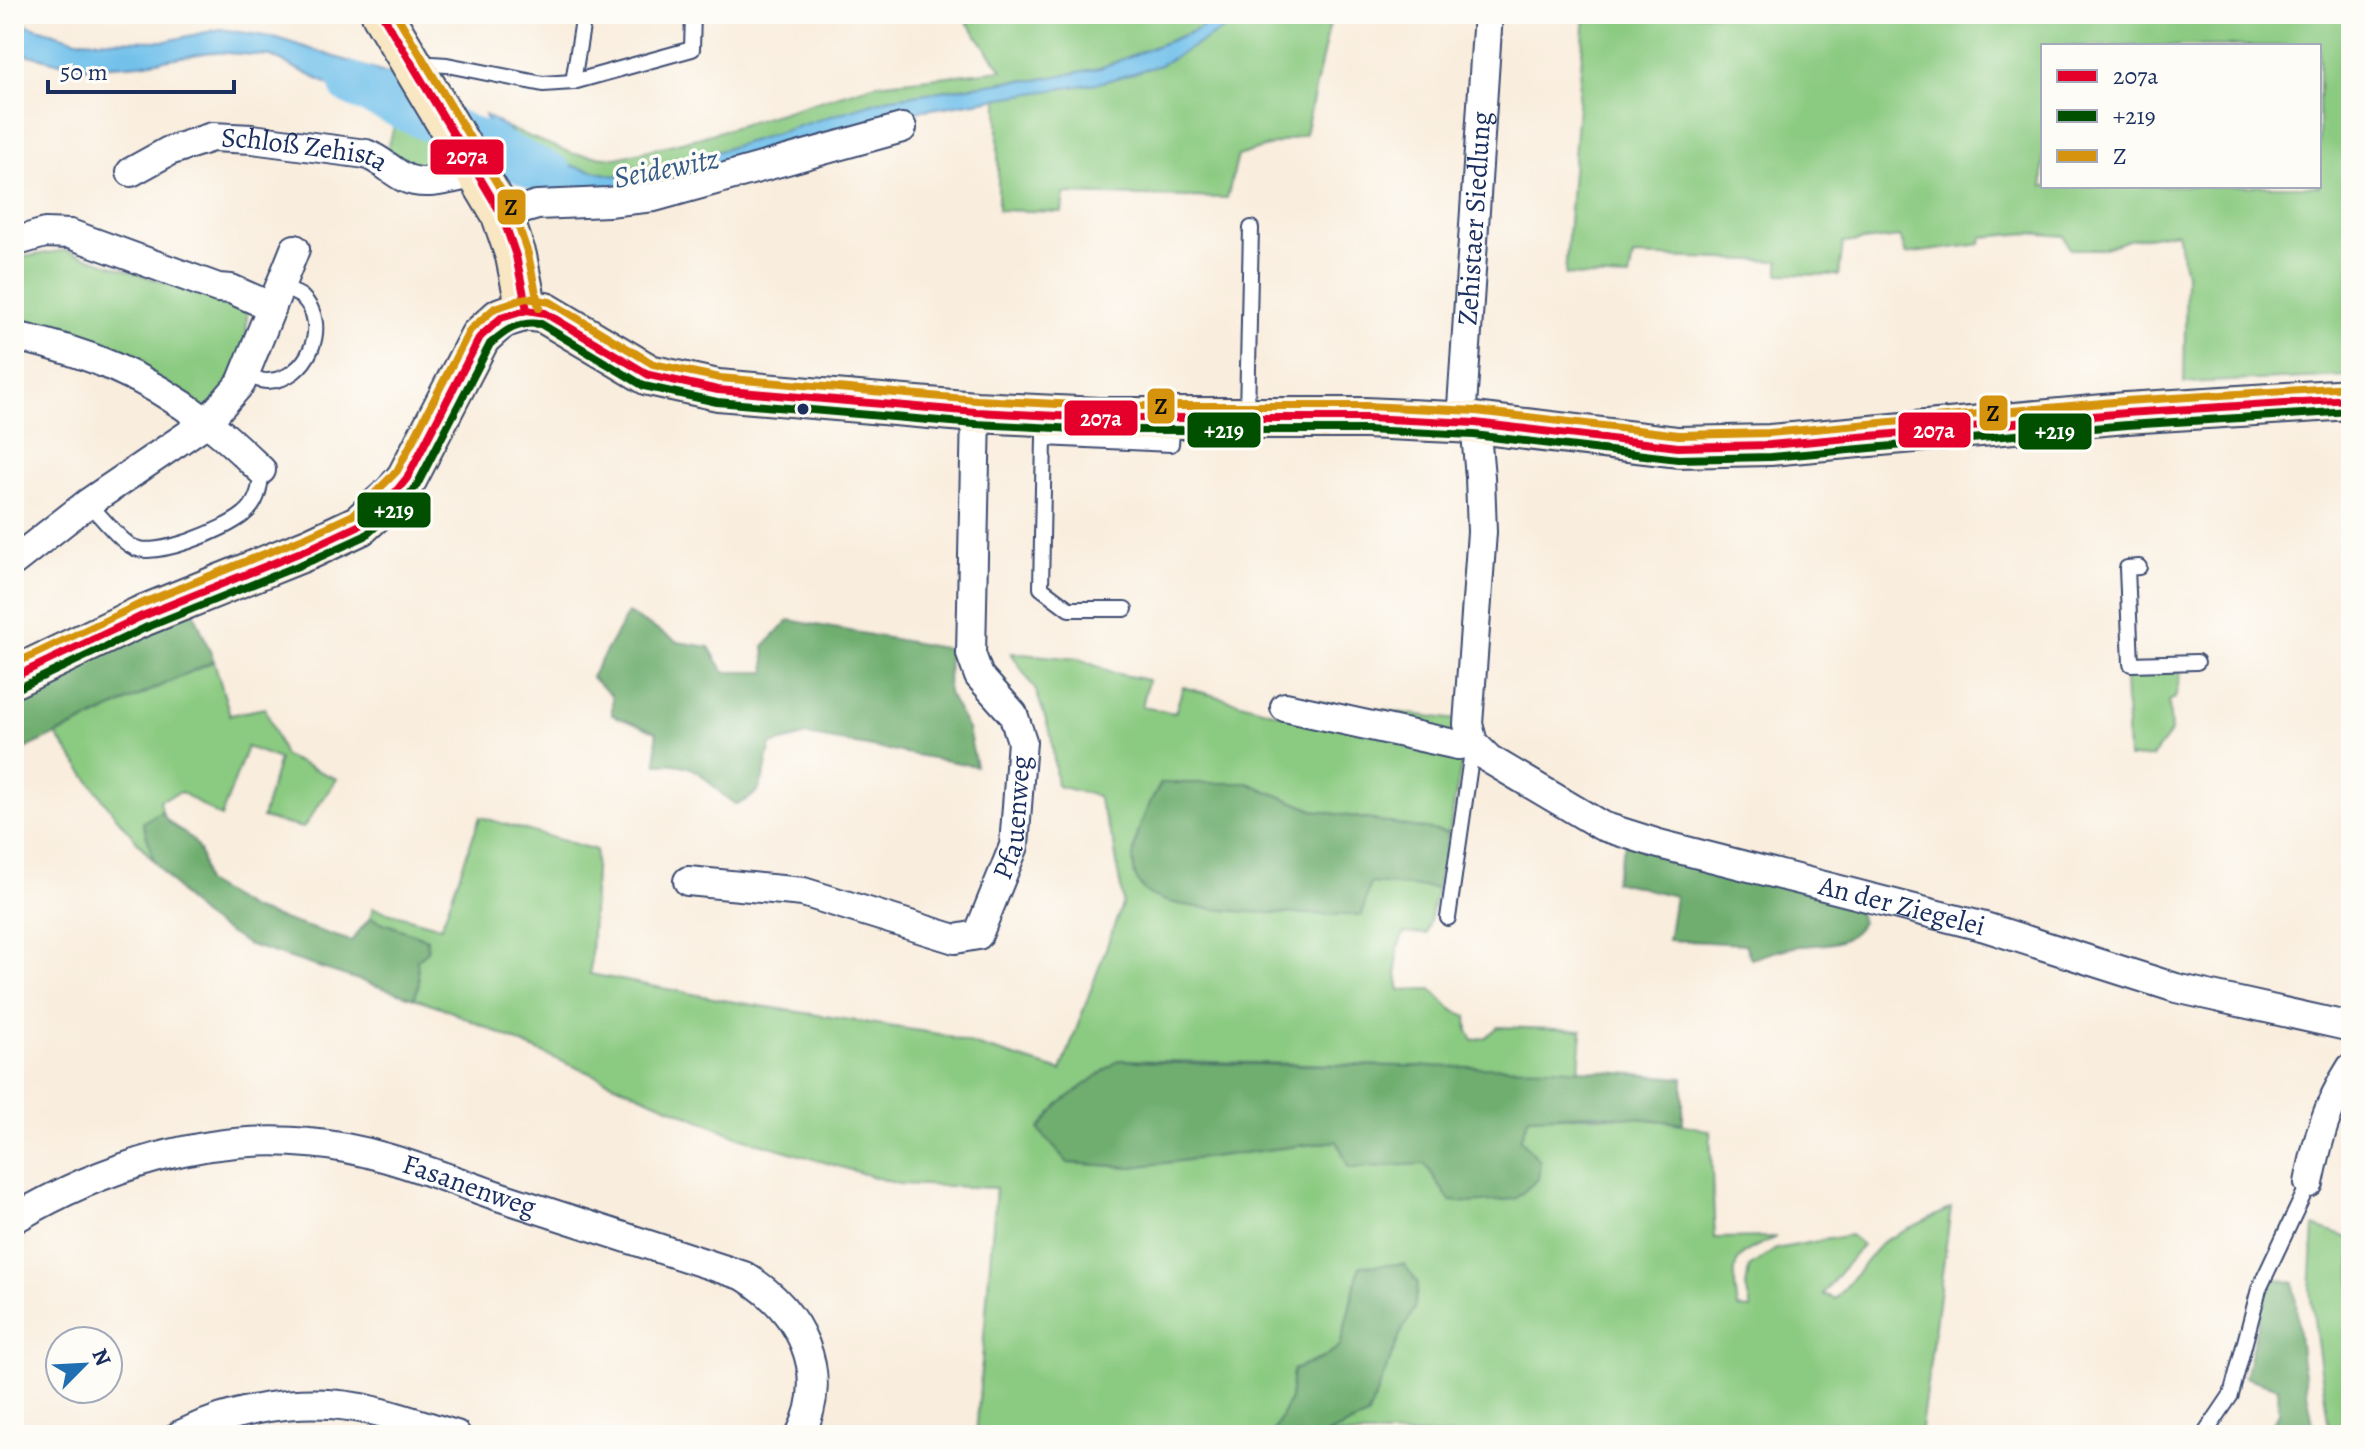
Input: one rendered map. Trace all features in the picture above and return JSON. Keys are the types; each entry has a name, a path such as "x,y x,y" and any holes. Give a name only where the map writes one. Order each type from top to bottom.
{"main road":[{"path":"382,14 502,215 516,256 527,310"},
{"path":"14,677 140,617 360,525 407,478 480,337 501,318 527,310 545,313 649,375 718,390 976,412 1044,426 1173,418 1468,422 1678,447 1737,447 2112,414 2351,399"}],"street":[{"name":"Zehistaer Siedlung","path":"1468,422 1488,14"},
{"path":"502,215 537,205 608,202 665,194 902,128"},
{"name":"Schloß Zehista","path":"131,172 169,151 212,137 252,139 366,154 382,160 406,178 425,183 471,163"},
{"path":"14,242 45,233 70,234 218,288 276,297"},
{"path":"14,561 88,503 207,422 241,383 295,249"},
{"path":"14,336 78,351 165,393 207,422 261,470"},
{"name":"Pfauenweg","path":"688,881 803,892 955,939 978,935 1014,846 1022,741 1013,714 979,676 971,654 976,412"},
{"path":"1285,707 1458,745 1473,743 1468,724 1482,532 1480,477 1468,422"},
{"name":"An der Ziegelei","path":"1473,743 1489,759 1602,826 1659,844 1985,927 2176,988 2351,1027"},
{"path":"2309,1183 2320,1130 2336,1091 2351,1068"},
{"name":"Fasanenweg","path":"14,1219 105,1175 146,1161 218,1146 245,1142 310,1143 395,1160 744,1276 761,1286 790,1314 805,1342 812,1384 800,1435"},
{"path":"180,1435 260,1408 324,1404 356,1407 456,1435"}],"lane":[{"path":"573,82 584,14"},
{"path":"417,72 447,65 543,84 573,82 692,49 693,14"},
{"path":"1246,418 1249,400 1251,228"},
{"path":"245,374 266,382 285,378 299,369 311,352 316,332 312,312 302,297 276,297"},
{"path":"1044,426 1041,588 1069,609 1125,609"},
{"path":"88,503 132,547 146,551 219,530 246,513 261,489 261,470"},
{"path":"2139,567 2127,568 2131,664 2197,662"},
{"path":"1448,918 1473,743"},
{"path":"2205,1435 2231,1395 2259,1289 2309,1183"}],"green space":[{"path":"961,14 1219,14 1197,30 1100,68 1037,80 886,99 674,165 614,176 557,163 526,151 507,128 574,154 617,158 698,138 876,84 1002,70"},
{"path":"1239,14 1332,14 1305,134 1238,156 1227,198 1064,194 1062,212 998,210 998,98 1102,82 1159,65 1233,24"},
{"path":"1585,14 2351,14 2351,376 2184,383 2186,274 2177,232 2128,240 2102,249 2070,249 2064,236 2030,233 1982,237 1981,244 1906,254 1900,237 1843,243 1839,275 1779,274 1779,261 1633,256 1629,278 1565,275"},
{"path":"396,122 437,140 445,157 443,165 421,170 392,154 387,149"},
{"path":"66,250 247,310 246,352 207,418 14,333 14,264 23,257"},
{"path":"193,610 214,661 14,754 14,694"},
{"path":"628,613 678,642 709,647 724,672 766,672 764,646 789,620 949,649 948,693 968,729 976,766 807,735 771,745 765,774 758,789 753,796 735,804 693,769 657,764 656,732 612,715 612,696 591,677"},
{"path":"1011,653 1079,659 1114,673 1148,680 1142,707 1175,713 1183,687 1273,712 1459,750 1462,759 1449,833 1313,810 1248,783 1369,883 1437,888 1427,934 1404,933 1398,947 1396,961 1400,990 1431,989 1454,1011 1467,1016 1468,1031 1473,1040 1486,1037 1498,1027 1582,1030 1579,1070 1119,1060 1058,1105 1039,1129 1068,1163 1132,1167 1338,1141 1349,1168 1425,1163 1450,1201 1540,1161 1520,1139 1529,1117 1643,1119 1710,1131 1715,1238 1776,1237 1742,1255 1738,1262 1735,1279 1738,1308 1751,1309 1746,1287 1749,1267 1776,1249 1850,1235 1862,1245 1823,1294 1835,1299 1882,1242 1951,1208 1920,1435 1325,1435 1367,1417 1400,1335 1414,1309 1360,1266 1340,1346 1323,1358 1293,1370 1290,1399 1272,1435 976,1435 996,1188 898,1184 739,1137 414,998 419,984 416,960 427,939 370,918 373,908 441,927 480,817 596,850 590,974 729,1001 939,1034 1061,1071 1123,902 1114,844 1097,796 1057,786 1051,735 1036,691"},
{"path":"214,661 230,715 265,708 284,756 337,779 303,828 262,818 279,759 247,747 221,817 181,792 160,800 162,811 143,823 154,861 116,817 56,735"},
{"path":"2181,672 2175,698 2169,701 2171,732 2152,757 2128,758 2125,675"},
{"path":"1311,701 1458,720 1453,734"},
{"path":"1161,783 1248,783 1313,810 1449,833 1437,888 1370,883 1362,915 1248,912 1160,899 1145,891 1137,880 1134,852 1142,821"},
{"path":"162,811 168,821 195,843 205,882 251,909 351,941 370,918 427,939 428,951 417,960 419,984 414,998 247,944 206,919 154,861 143,822"},
{"path":"1626,842 1854,905 1862,922 1856,931 1841,941 1789,948 1751,959 1745,944 1668,940 1675,896 1614,881"},
{"path":"1119,1060 1557,1068 1683,1078 1683,1123 1594,1114 1529,1117 1520,1139 1540,1161 1538,1179 1515,1199 1471,1203 1450,1201 1425,1164 1349,1168 1337,1141 1132,1167 1068,1163 1039,1130 1058,1105"},
{"path":"2314,1226 2351,1239 2351,1435 2330,1435 2310,1291"},
{"path":"1404,1264 1418,1283 1414,1309 1400,1335 1367,1417 1325,1435 1272,1435 1290,1399 1293,1370 1323,1358 1340,1346 1360,1266"},
{"path":"2276,1278 2294,1283 2302,1363 2315,1435 2265,1435 2279,1413 2278,1388 2245,1377 2265,1291"}],"water":[{"path":"1219,14 1239,14 1233,24 1160,65 1103,82 886,116 672,178 602,192 544,182 504,167 485,115 507,128 526,151 557,163 615,176 674,165 886,99 1037,80 1100,68 1197,30"},
{"path":"14,21 77,40 166,41 220,29 277,38 394,76 411,125 271,56 211,52 140,64 80,68 25,54 14,76"}],"waterway":[{"name":"Seidewitz","path":"351,84 551,175"}],"transit line":[{"name":"207a","path":"382,14 502,215 516,256 527,310"},
{"name":"Z","path":"396,14 513,210 528,254 539,308"},
{"name":"Z","path":"14,664 136,606 353,515 397,471 470,330 495,308 526,298 550,302 653,364 720,378 977,400 1098,406 1365,406 1476,411 1679,435 1769,433 2125,401 2350,387"},
{"name":"207a","path":"14,677 140,617 360,525 407,478 480,337 501,318 527,310 545,313 649,375 718,390 976,412 1098,418 1365,418 1475,423 1678,447 1770,445 2126,413 2351,399"},
{"name":"+219","path":"19,688 145,628 365,536 417,485 490,344 507,331 526,324 541,324 644,386 717,402 975,424 1097,430 1365,430 1474,435 1678,459 1771,457 2127,425 2351,411"}]}
